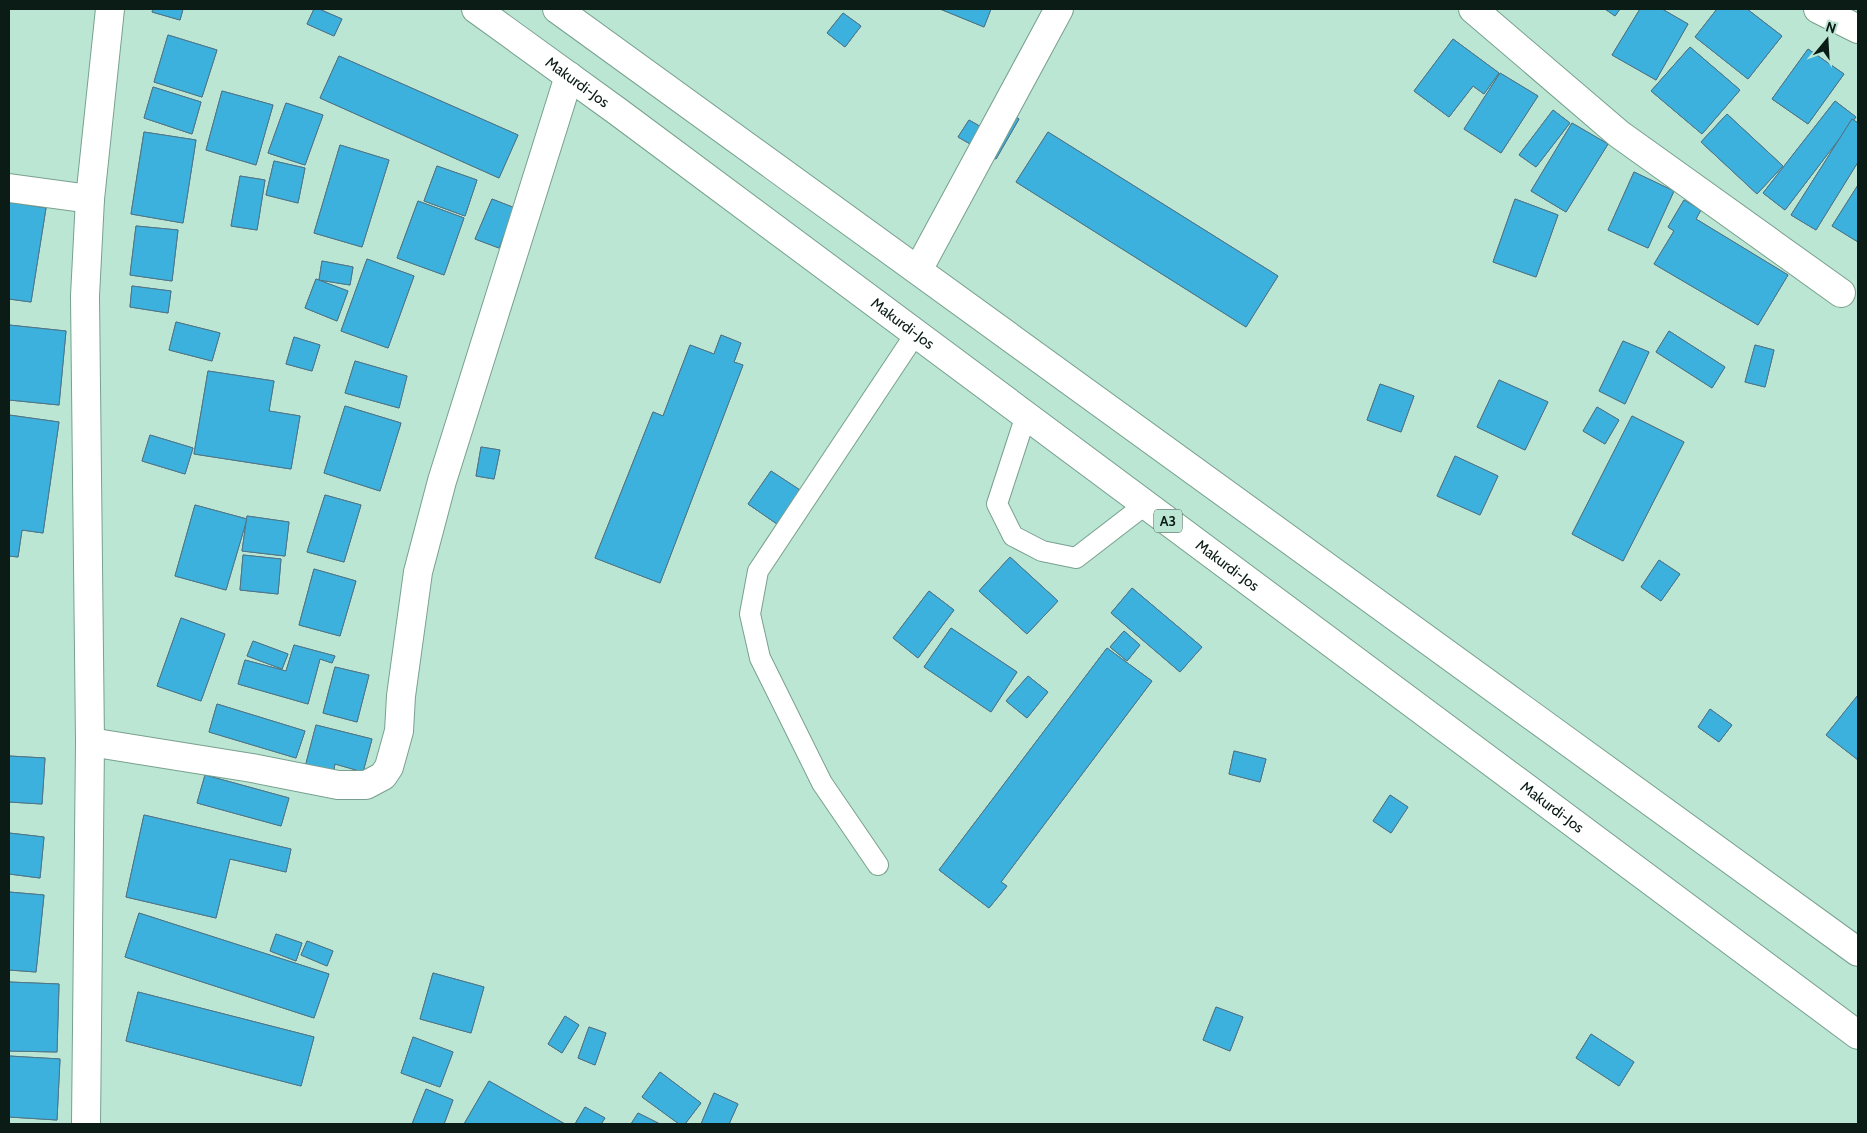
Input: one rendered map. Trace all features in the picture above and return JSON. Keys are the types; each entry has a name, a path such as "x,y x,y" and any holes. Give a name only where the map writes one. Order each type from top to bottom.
{"main road":[{"path":"86,1124 90,742 84,296 90,199 110,9"},
{"name":"Makurdi-Jos","path":"476,9 916,333 1858,1035"},
{"path":"557,9 1858,952"},
{"path":"918,270 1059,9"},
{"path":"1473,9 1619,134 1841,293"},
{"path":"1818,9 1858,29"},
{"path":"90,742 252,768 338,785 366,785 383,776 389,767 398,732 418,572 442,481 569,76"},
{"path":"9,188 90,199"}],"lane":[{"path":"878,865 822,783 760,658 750,614 758,571 916,333"},
{"path":"1026,415 997,504 1013,536 1042,551 1076,558 1146,504"}],"building":[{"path":"153,9 183,9 180,20 152,12"},
{"path":"153,9 183,9 180,20 152,12"},
{"path":"314,9 319,9 342,19 334,36 307,24"},
{"path":"314,9 319,9 342,19 334,36 307,24"},
{"path":"940,9 991,9 984,27"},
{"path":"940,9 991,9 984,27"},
{"path":"1605,9 1620,9 1615,16"},
{"path":"1605,9 1620,9 1615,16"},
{"path":"1640,9 1662,9 1688,24 1656,80 1612,55"},
{"path":"1640,9 1662,9 1688,24 1656,80 1612,55"},
{"path":"1717,9 1747,9 1782,36 1748,79 1695,37"},
{"path":"1717,9 1747,9 1782,36 1748,79 1695,37"},
{"path":"843,13 861,26 845,47 827,33"},
{"path":"843,13 861,26 845,47 827,33"},
{"path":"168,35 217,50 202,97 154,82"},
{"path":"168,35 217,50 202,97 154,82"},
{"path":"1453,39 1499,73 1484,94 1473,86 1449,117 1414,91"},
{"path":"1453,39 1499,73 1484,94 1473,86 1449,117 1414,91"},
{"path":"1690,47 1740,90 1702,134 1651,91"},
{"path":"1690,47 1740,90 1702,134 1651,91"},
{"path":"1808,49 1844,74 1808,124 1772,99"},
{"path":"1808,49 1844,74 1808,124 1772,99"},
{"path":"339,56 518,135 499,178 320,98"},
{"path":"339,56 518,135 499,178 320,98"},
{"path":"1500,73 1538,96 1501,153 1464,129"},
{"path":"1500,73 1538,96 1501,153 1464,129"},
{"path":"153,87 201,102 192,134 144,118"},
{"path":"153,87 201,102 192,134 144,118"},
{"path":"222,91 273,105 256,165 206,150"},
{"path":"222,91 273,105 256,165 206,150"},
{"path":"1835,101 1856,117 1785,210 1763,193"},
{"path":"1835,101 1856,117 1785,210 1763,193"},
{"path":"286,103 323,115 305,165 268,153"},
{"path":"286,103 323,115 305,165 268,153"},
{"path":"996,106 1019,119 996,159 958,137 969,120 983,128"},
{"path":"996,106 1019,119 996,159 958,137 969,120 983,128"},
{"path":"1553,110 1570,123 1536,167 1519,155"},
{"path":"1553,110 1570,123 1536,167 1519,155"},
{"path":"1727,114 1783,166 1757,194 1701,142"},
{"path":"1727,114 1783,166 1757,194 1701,142"},
{"path":"1852,119 1858,123 1858,162 1816,230 1791,215"},
{"path":"1852,119 1858,123 1858,162 1816,230 1791,215"},
{"path":"1572,123 1608,144 1566,212 1531,191"},
{"path":"1572,123 1608,144 1566,212 1531,191"},
{"path":"144,132 196,140 183,223 131,214"},
{"path":"144,132 196,140 183,223 131,214"},
{"path":"1048,132 1278,276 1246,327 1016,182"},
{"path":"1048,132 1278,276 1246,327 1016,182"},
{"path":"340,145 389,160 362,247 314,233"},
{"path":"340,145 389,160 362,247 314,233"},
{"path":"274,161 305,168 298,203 266,195"},
{"path":"274,161 305,168 298,203 266,195"},
{"path":"437,166 477,180 465,216 424,201"},
{"path":"437,166 477,180 465,216 424,201"},
{"path":"1634,172 1674,191 1648,248 1608,230"},
{"path":"1634,172 1674,191 1648,248 1608,230"},
{"path":"240,176 265,180 257,230 231,226"},
{"path":"240,176 265,180 257,230 231,226"},
{"path":"1858,185 1858,242 1832,226"},
{"path":"1858,185 1858,242 1832,226"},
{"path":"492,199 515,208 499,248 475,239"},
{"path":"492,199 515,208 499,248 475,239"},
{"path":"1515,199 1558,215 1536,277 1493,262"},
{"path":"1515,199 1558,215 1536,277 1493,262"},
{"path":"1684,200 1701,210 1696,219 1788,275 1758,325 1654,264 1674,231 1668,227"},
{"path":"1684,200 1701,210 1696,219 1788,275 1758,325 1654,264 1674,231 1668,227"},
{"path":"418,201 464,218 444,275 397,258"},
{"path":"418,201 464,218 444,275 397,258"},
{"path":"9,202 46,208 31,302 9,299"},
{"path":"9,202 46,208 31,302 9,299"},
{"path":"136,226 178,230 172,281 130,275"},
{"path":"136,226 178,230 172,281 130,275"},
{"path":"367,259 414,276 388,348 341,331"},
{"path":"367,259 414,276 388,348 341,331"},
{"path":"322,261 353,267 350,285 319,280"},
{"path":"322,261 353,267 350,285 319,280"},
{"path":"316,279 348,291 337,321 305,308"},
{"path":"316,279 348,291 337,321 305,308"},
{"path":"132,286 171,291 168,313 130,307"},
{"path":"132,286 171,291 168,313 130,307"},
{"path":"176,322 220,333 212,361 169,350"},
{"path":"176,322 220,333 212,361 169,350"},
{"path":"9,325 66,331 59,405 9,400"},
{"path":"9,325 66,331 59,405 9,400"},
{"path":"1669,331 1725,367 1712,388 1656,352"},
{"path":"1669,331 1725,367 1712,388 1656,352"},
{"path":"721,335 741,343 734,362 743,365 660,583 595,558 653,412 663,416 690,345 714,354"},
{"path":"721,335 741,343 734,362 743,365 660,583 595,558 653,412 663,416 690,345 714,354"},
{"path":"294,337 320,345 312,371 286,364"},
{"path":"294,337 320,345 312,371 286,364"},
{"path":"1623,341 1649,352 1625,404 1599,391"},
{"path":"1623,341 1649,352 1625,404 1599,391"},
{"path":"1755,345 1774,350 1765,387 1745,382"},
{"path":"1755,345 1774,350 1765,387 1745,382"},
{"path":"355,361 407,376 399,408 345,393"},
{"path":"355,361 407,376 399,408 345,393"},
{"path":"208,371 274,381 269,411 300,416 291,469 194,454"},
{"path":"208,371 274,381 269,411 300,416 291,469 194,454"},
{"path":"1499,380 1548,402 1525,450 1477,427"},
{"path":"1499,380 1548,402 1525,450 1477,427"},
{"path":"1380,384 1414,396 1401,432 1367,420"},
{"path":"1380,384 1414,396 1401,432 1367,420"},
{"path":"345,406 401,423 380,491 324,473"},
{"path":"345,406 401,423 380,491 324,473"},
{"path":"1597,407 1619,420 1605,444 1583,431"},
{"path":"1597,407 1619,420 1605,444 1583,431"},
{"path":"9,415 59,422 43,533 22,530 18,557 9,556"},
{"path":"9,415 59,422 43,533 22,530 18,557 9,556"},
{"path":"1632,416 1684,442 1623,561 1572,534"},
{"path":"1632,416 1684,442 1623,561 1572,534"},
{"path":"150,435 193,448 185,474 142,461"},
{"path":"150,435 193,448 185,474 142,461"},
{"path":"481,447 500,450 494,479 476,476"},
{"path":"481,447 500,450 494,479 476,476"},
{"path":"1455,456 1498,476 1480,515 1437,496"},
{"path":"1455,456 1498,476 1480,515 1437,496"},
{"path":"771,471 800,490 777,524 748,504"},
{"path":"771,471 800,490 777,524 748,504"},
{"path":"325,495 361,505 344,562 307,552"},
{"path":"325,495 361,505 344,562 307,552"},
{"path":"195,505 247,519 226,590 175,576"},
{"path":"195,505 247,519 226,590 175,576"},
{"path":"247,516 289,522 285,556 242,551"},
{"path":"247,516 289,522 285,556 242,551"},
{"path":"243,555 281,559 278,594 240,590"},
{"path":"243,555 281,559 278,594 240,590"},
{"path":"1010,557 1058,601 1027,634 979,591"},
{"path":"1010,557 1058,601 1027,634 979,591"},
{"path":"1659,560 1680,574 1661,601 1641,587"},
{"path":"1659,560 1680,574 1661,601 1641,587"},
{"path":"314,569 356,581 340,636 299,625"},
{"path":"314,569 356,581 340,636 299,625"},
{"path":"1132,588 1202,647 1180,672 1111,613"},
{"path":"1132,588 1202,647 1180,672 1111,613"},
{"path":"929,591 954,610 918,658 893,638"},
{"path":"929,591 954,610 918,658 893,638"},
{"path":"181,618 225,634 201,701 157,686"},
{"path":"181,618 225,634 201,701 157,686"},
{"path":"951,628 1017,672 991,712 924,667"},
{"path":"951,628 1017,672 991,712 924,667"},
{"path":"1124,631 1140,645 1127,661 1110,647"},
{"path":"1124,631 1140,645 1127,661 1110,647"},
{"path":"253,641 288,654 282,669 247,656"},
{"path":"253,641 288,654 282,669 247,656"},
{"path":"294,645 335,656 332,663 320,659 308,704 238,684 245,660 286,671"},
{"path":"294,645 335,656 332,663 320,659 308,704 238,684 245,660 286,671"},
{"path":"1107,648 1152,681 1001,882 1007,886 989,908 939,870"},
{"path":"1107,648 1152,681 1001,882 1007,886 989,908 939,870"},
{"path":"335,667 369,675 357,722 323,713"},
{"path":"335,667 369,675 357,722 323,713"},
{"path":"1028,676 1048,692 1027,718 1006,701"},
{"path":"1028,676 1048,692 1027,718 1006,701"},
{"path":"1858,695 1858,760 1826,735"},
{"path":"1858,695 1858,760 1826,735"},
{"path":"217,704 305,731 296,758 209,732"},
{"path":"217,704 305,731 296,758 209,732"},
{"path":"1710,709 1732,725 1719,742 1698,727"},
{"path":"1710,709 1732,725 1719,742 1698,727"},
{"path":"316,725 372,739 363,772 335,764 332,779 304,771"},
{"path":"316,725 372,739 363,772 335,764 332,779 304,771"},
{"path":"1234,751 1266,759 1260,782 1229,774"},
{"path":"1234,751 1266,759 1260,782 1229,774"},
{"path":"9,756 45,758 42,804 9,802"},
{"path":"9,756 45,758 42,804 9,802"},
{"path":"205,775 289,798 281,826 197,803"},
{"path":"205,775 289,798 281,826 197,803"},
{"path":"1390,795 1408,807 1391,833 1373,821"},
{"path":"1390,795 1408,807 1391,833 1373,821"},
{"path":"144,815 291,849 286,872 230,859 216,918 126,897"},
{"path":"144,815 291,849 286,872 230,859 216,918 126,897"},
{"path":"9,833 44,837 40,878 9,874"},
{"path":"9,833 44,837 40,878 9,874"},
{"path":"9,892 44,895 36,972 9,970"},
{"path":"9,892 44,895 36,972 9,970"},
{"path":"139,913 329,974 314,1018 125,957"},
{"path":"139,913 329,974 314,1018 125,957"},
{"path":"276,934 302,943 296,961 270,951"},
{"path":"276,934 302,943 296,961 270,951"},
{"path":"307,941 333,951 327,966 301,955"},
{"path":"307,941 333,951 327,966 301,955"},
{"path":"433,973 484,987 471,1033 420,1019"},
{"path":"433,973 484,987 471,1033 420,1019"},
{"path":"9,982 59,984 57,1052 9,1051"},
{"path":"9,982 59,984 57,1052 9,1051"},
{"path":"138,992 314,1037 301,1086 126,1041"},
{"path":"138,992 314,1037 301,1086 126,1041"},
{"path":"1216,1007 1243,1017 1230,1051 1203,1040"},
{"path":"1216,1007 1243,1017 1230,1051 1203,1040"},
{"path":"565,1016 579,1025 562,1053 548,1044"},
{"path":"565,1016 579,1025 562,1053 548,1044"},
{"path":"589,1027 606,1033 595,1065 578,1058"},
{"path":"589,1027 606,1033 595,1065 578,1058"},
{"path":"1591,1034 1634,1062 1619,1086 1576,1058"},
{"path":"1591,1034 1634,1062 1619,1086 1576,1058"},
{"path":"413,1037 453,1052 440,1087 401,1073"},
{"path":"413,1037 453,1052 440,1087 401,1073"},
{"path":"9,1056 60,1059 57,1120 9,1117"},
{"path":"9,1056 60,1059 57,1120 9,1117"},
{"path":"660,1072 701,1103 685,1124 679,1124 642,1097"},
{"path":"660,1072 701,1103 685,1124 679,1124 642,1097"},
{"path":"489,1081 565,1124 464,1124"},
{"path":"489,1081 565,1124 464,1124"},
{"path":"426,1089 453,1100 444,1124 412,1124"},
{"path":"426,1089 453,1100 444,1124 412,1124"},
{"path":"714,1093 738,1104 729,1124 701,1124"},
{"path":"714,1093 738,1104 729,1124 701,1124"},
{"path":"585,1107 605,1118 601,1124 575,1124"},
{"path":"585,1107 605,1118 601,1124 575,1124"},
{"path":"638,1113 660,1124 631,1124"},
{"path":"638,1113 660,1124 631,1124"}]}
